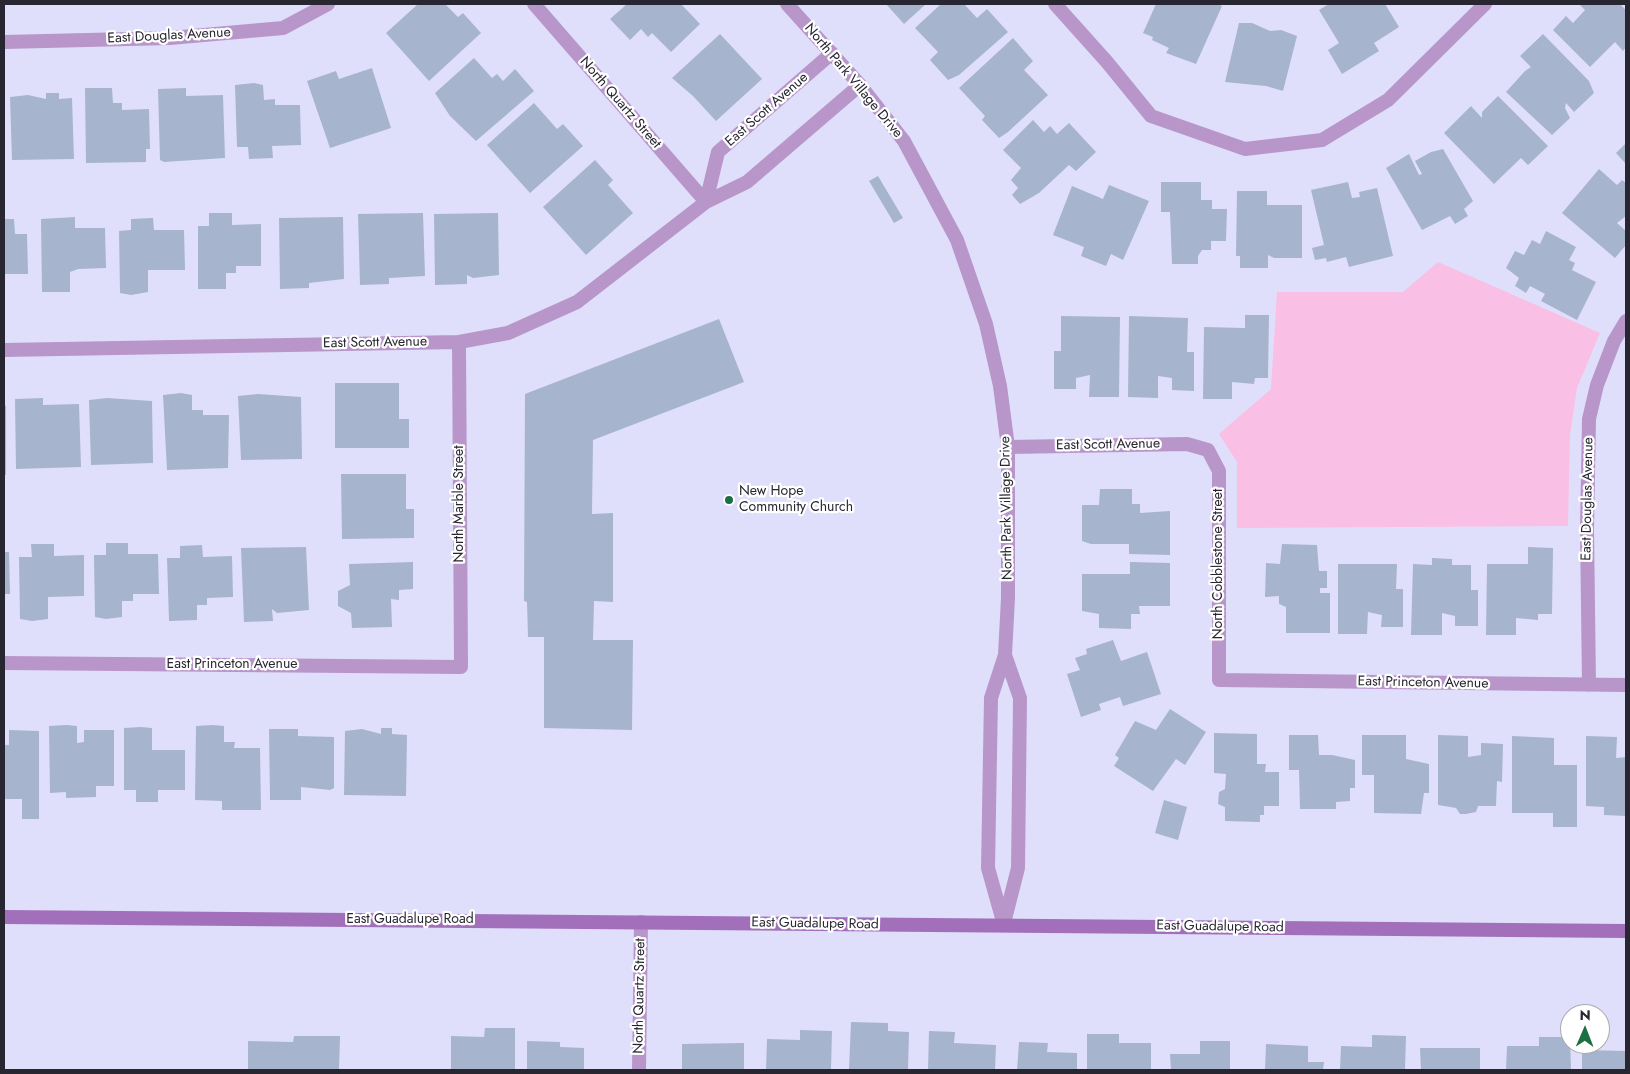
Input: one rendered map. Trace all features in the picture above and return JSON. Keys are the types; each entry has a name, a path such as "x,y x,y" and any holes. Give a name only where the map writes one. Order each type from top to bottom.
{"main road":[{"name":"East Guadalupe Road","path":"4,917 1626,931"}],"street":[{"name":"East Douglas Avenue","path":"4,42 170,38 283,28 328,4"},
{"name":"North Quartz Street","path":"534,4 706,202"},
{"name":"North Park Village Drive","path":"787,4 860,85 904,141 957,240 986,324 1000,386 1008,447 1008,598 1005,655 991,698 988,868 1004,925"},
{"path":"1055,4 1107,62 1151,116 1245,149 1322,140 1388,100 1485,4"},
{"name":"East Scott Avenue","path":"706,202 718,152 832,53"},
{"name":"East Scott Avenue","path":"4,350 459,342 508,333 577,302 706,202 747,182 860,85"},
{"name":"East Douglas Avenue","path":"1589,685 1587,529 1589,420 1597,385 1614,341 1626,321"},
{"name":"North Marble Street","path":"459,342 461,667"},
{"name":"East Scott Avenue","path":"1008,447 1187,444 1208,450"},
{"name":"North Cobblestone Street","path":"1208,450 1219,470 1219,680"},
{"name":"North Park Village Drive","path":"1004,925 1018,868 1020,698 1005,655"},
{"name":"East Princeton Avenue","path":"4,664 461,667"},
{"name":"East Princeton Avenue","path":"1219,680 1626,685"},
{"name":"North Quartz Street","path":"639,1070 641,922"}],"shaded area":[{"path":"1438,262 1600,333 1577,388 1570,435 1568,526 1237,528 1237,462 1219,434 1271,389 1277,292 1403,292"}],"building":[{"path":"418,4 445,4 458,17 463,13 481,33 429,81 386,33"},
{"path":"627,4 681,4 700,24 671,52 652,33 648,37 641,29 630,40 610,19"},
{"path":"886,4 926,4 904,24"},
{"path":"941,4 964,4 977,18 987,9 1008,32 959,75 948,80 930,60 938,52 915,28"},
{"path":"1156,4 1217,4 1222,6 1196,64 1166,53 1169,48 1152,40 1153,37 1143,33"},
{"path":"1329,4 1385,4 1399,27 1374,43 1379,51 1342,74 1328,50 1339,43 1319,10"},
{"path":"1579,4 1620,4 1626,10 1626,47 1623,51 1615,42 1590,67 1553,30 1566,16 1573,23 1585,10"},
{"path":"1239,23 1252,23 1270,31 1281,30 1297,36 1283,91 1266,86 1225,82"},
{"path":"720,34 762,79 716,121 693,96 672,78"},
{"path":"1543,34 1589,81 1594,93 1574,112 1566,103 1565,108 1570,118 1552,135 1506,92 1531,67 1520,56"},
{"path":"1013,38 1033,61 1024,70 1048,95 999,138 982,120 985,116 959,88"},
{"path":"474,58 492,78 497,74 503,81 515,69 534,91 476,141 450,116 435,93"},
{"path":"372,68 391,128 330,148 307,81 336,71 339,79"},
{"path":"254,83 263,85 264,100 275,99 275,105 300,105 301,145 272,146 273,158 249,159 248,147 237,147 235,85"},
{"path":"85,88 112,88 113,103 122,103 122,110 149,109 150,149 146,149 146,162 86,163"},
{"path":"186,88 186,96 223,95 225,158 164,162 160,160 158,89"},
{"path":"46,93 59,93 59,99 72,98 74,159 12,160 10,97 28,95 46,99"},
{"path":"1498,96 1548,146 1528,165 1521,158 1494,184 1444,133 1471,106 1482,118 1482,112"},
{"path":"534,103 557,129 563,124 583,146 530,193 487,145"},
{"path":"1033,120 1044,132 1050,126 1057,134 1069,123 1096,152 1076,171 1069,165 1039,193 1020,204 1012,195 1018,188 1011,180 1021,168 1003,150"},
{"path":"1626,143 1626,164 1616,153"},
{"path":"1443,149 1473,201 1464,209 1468,216 1455,224 1450,216 1422,230 1386,168 1409,154 1419,175 1422,174 1415,161 1431,152"},
{"path":"595,160 613,180 608,185 633,213 586,255 543,207"},
{"path":"1599,169 1617,185 1622,180 1626,183 1626,216 1617,223 1626,231 1626,245 1615,258 1562,213"},
{"path":"878,176 903,218 894,223 869,181"},
{"path":"1161,182 1201,182 1201,200 1212,200 1212,209 1227,209 1226,241 1211,241 1211,250 1202,250 1198,256 1198,264 1172,264 1170,212 1161,212"},
{"path":"1348,182 1352,198 1360,197 1359,192 1377,188 1393,256 1349,267 1346,257 1327,262 1326,258 1315,260 1312,248 1324,245 1311,190"},
{"path":"1109,185 1149,201 1123,260 1111,254 1106,266 1081,256 1084,247 1053,235 1072,186 1103,199"},
{"path":"1237,191 1267,191 1267,205 1302,205 1302,258 1274,258 1268,255 1268,268 1240,268 1240,256 1236,256"},
{"path":"209,213 232,213 232,225 261,224 261,266 236,266 236,273 226,273 226,289 198,289 198,226 209,226"},
{"path":"423,213 425,276 389,278 389,284 360,285 358,214"},
{"path":"498,213 499,275 473,278 467,275 467,284 435,285 434,214"},
{"path":"75,217 75,228 105,228 106,268 78,269 70,272 70,292 42,292 41,219"},
{"path":"343,217 344,279 309,283 309,288 280,289 279,218"},
{"path":"153,218 154,230 184,230 185,270 148,270 148,292 131,295 120,293 119,231 131,230 131,219"},
{"path":"4,219 14,219 15,234 27,234 28,274 4,274"},
{"path":"1546,231 1576,247 1569,260 1575,263 1572,270 1596,282 1577,320 1541,301 1545,294 1530,286 1526,293 1515,286 1519,278 1506,268 1515,251 1524,255 1532,240 1540,244"},
{"path":"1245,315 1269,315 1268,378 1255,378 1254,384 1232,382 1232,399 1203,399 1204,327 1245,328"},
{"path":"1061,316 1120,317 1119,397 1089,397 1090,375 1076,378 1076,389 1054,389 1054,351 1061,351"},
{"path":"1129,316 1188,318 1187,352 1194,352 1194,391 1172,390 1172,378 1158,376 1158,398 1128,397"},
{"path":"719,319 744,382 593,440 592,514 613,513 613,602 594,601 593,640 633,640 632,730 544,728 544,637 528,637 527,602 524,601 525,394"},
{"path":"335,383 399,383 399,419 409,419 409,448 335,448"},
{"path":"181,393 192,395 192,410 203,410 203,415 229,415 228,468 167,470 163,395"},
{"path":"258,394 301,397 302,459 241,460 238,396"},
{"path":"43,398 43,405 79,404 81,467 16,469 15,399"},
{"path":"107,398 152,401 153,463 91,465 89,400"},
{"path":"4,405 6,406 6,475 4,475"},
{"path":"341,474 406,474 406,509 414,509 414,538 342,539"},
{"path":"1100,489 1132,489 1132,504 1140,504 1140,513 1170,511 1170,555 1129,554 1129,544 1091,544 1082,541 1082,505 1099,505"},
{"path":"106,543 128,543 128,554 158,554 159,594 133,594 133,601 122,601 122,617 106,619 95,617 94,555 106,555"},
{"path":"31,544 54,544 54,556 84,555 84,596 48,597 48,619 32,621 20,619 19,557 32,557"},
{"path":"1282,544 1317,545 1319,571 1327,571 1327,588 1320,588 1320,593 1330,593 1330,633 1286,633 1286,607 1279,604 1279,596 1265,597 1266,563 1280,564"},
{"path":"202,545 203,557 232,556 233,597 207,598 207,605 197,605 197,620 169,621 167,558 180,558 180,546"},
{"path":"306,547 309,610 277,613 272,609 273,621 244,622 241,548"},
{"path":"1528,547 1553,548 1552,614 1538,614 1538,620 1516,618 1516,635 1486,635 1487,564 1528,564"},
{"path":"4,552 9,552 10,594 4,594"},
{"path":"1432,558 1452,559 1452,565 1471,565 1471,590 1478,590 1478,626 1455,626 1455,616 1442,613 1442,635 1411,635 1413,564 1432,565"},
{"path":"413,562 413,589 399,590 399,600 391,599 392,627 352,628 351,613 338,606 338,591 350,585 349,564"},
{"path":"1130,562 1170,563 1170,606 1139,606 1140,614 1131,614 1131,629 1099,628 1099,614 1082,611 1082,574 1130,574"},
{"path":"1338,564 1397,564 1396,589 1403,589 1403,627 1381,627 1382,615 1368,612 1367,634 1338,634"},
{"path":"1113,640 1121,661 1147,652 1161,694 1123,706 1120,697 1099,704 1101,710 1081,717 1067,674 1080,670 1075,658 1087,654 1086,649"},
{"path":"1170,709 1206,732 1185,765 1176,759 1153,791 1114,766 1119,758 1115,755 1135,721 1156,730"},
{"path":"49,726 77,726 77,743 84,742 84,730 114,730 114,786 96,786 96,797 66,798 66,792 50,793"},
{"path":"196,726 224,726 224,742 235,742 234,748 260,748 261,810 222,810 222,801 195,800"},
{"path":"124,728 152,728 152,750 185,750 185,790 158,790 158,802 136,802 136,790 124,790"},
{"path":"381,728 392,728 392,734 407,735 406,796 344,795 345,731 362,729 381,734"},
{"path":"269,729 298,729 298,736 334,737 334,788 330,790 301,787 301,800 270,800"},
{"path":"9,730 39,731 39,819 22,819 22,799 4,799 4,745 9,745"},
{"path":"1214,733 1257,734 1257,764 1266,764 1265,772 1279,772 1279,806 1264,806 1264,815 1260,815 1260,822 1225,821 1225,807 1218,804 1219,792 1225,789 1226,774 1214,773"},
{"path":"1289,735 1318,735 1319,755 1332,755 1355,760 1355,788 1350,788 1350,801 1336,802 1336,809 1300,809 1299,770 1289,770"},
{"path":"1362,735 1406,735 1406,759 1429,764 1429,793 1424,793 1421,814 1374,813 1374,775 1362,775"},
{"path":"1438,735 1468,736 1468,757 1481,755 1481,743 1503,744 1502,782 1497,781 1496,806 1478,806 1476,812 1460,814 1456,808 1438,805"},
{"path":"1512,736 1554,738 1554,765 1577,765 1577,827 1553,827 1553,813 1512,813"},
{"path":"1586,736 1617,737 1616,758 1626,757 1626,816 1604,815 1604,807 1586,806"},
{"path":"1164,800 1187,807 1178,840 1155,833"},
{"path":"851,1022 888,1023 888,1031 909,1032 908,1070 849,1070"},
{"path":"485,1028 515,1028 515,1070 451,1070 451,1036 484,1037"},
{"path":"800,1030 832,1031 831,1070 766,1070 767,1039 800,1040"},
{"path":"929,1031 955,1032 954,1043 996,1045 995,1070 928,1070"},
{"path":"1087,1034 1119,1034 1119,1043 1151,1043 1151,1070 1087,1070"},
{"path":"1372,1035 1406,1036 1405,1070 1340,1070 1341,1046 1372,1047"},
{"path":"294,1036 340,1036 339,1070 248,1070 248,1041 293,1042"},
{"path":"1539,1037 1560,1037 1560,1054 1571,1054 1571,1070 1506,1070 1507,1046 1539,1046"},
{"path":"527,1041 560,1042 560,1047 584,1048 584,1070 527,1070"},
{"path":"1200,1041 1230,1041 1230,1070 1171,1070 1170,1054 1200,1054"},
{"path":"1019,1042 1048,1043 1047,1052 1077,1053 1077,1070 1017,1070"},
{"path":"744,1043 744,1070 682,1070 682,1044"},
{"path":"1266,1044 1308,1046 1308,1062 1324,1062 1323,1070 1265,1070"},
{"path":"1420,1048 1480,1048 1480,1070 1421,1070"},
{"path":"1610,1051 1626,1051 1626,1070 1582,1070 1582,1054 1610,1054"}],"place":[{"name":"New Hope Community Church","path":"729,500"}]}
